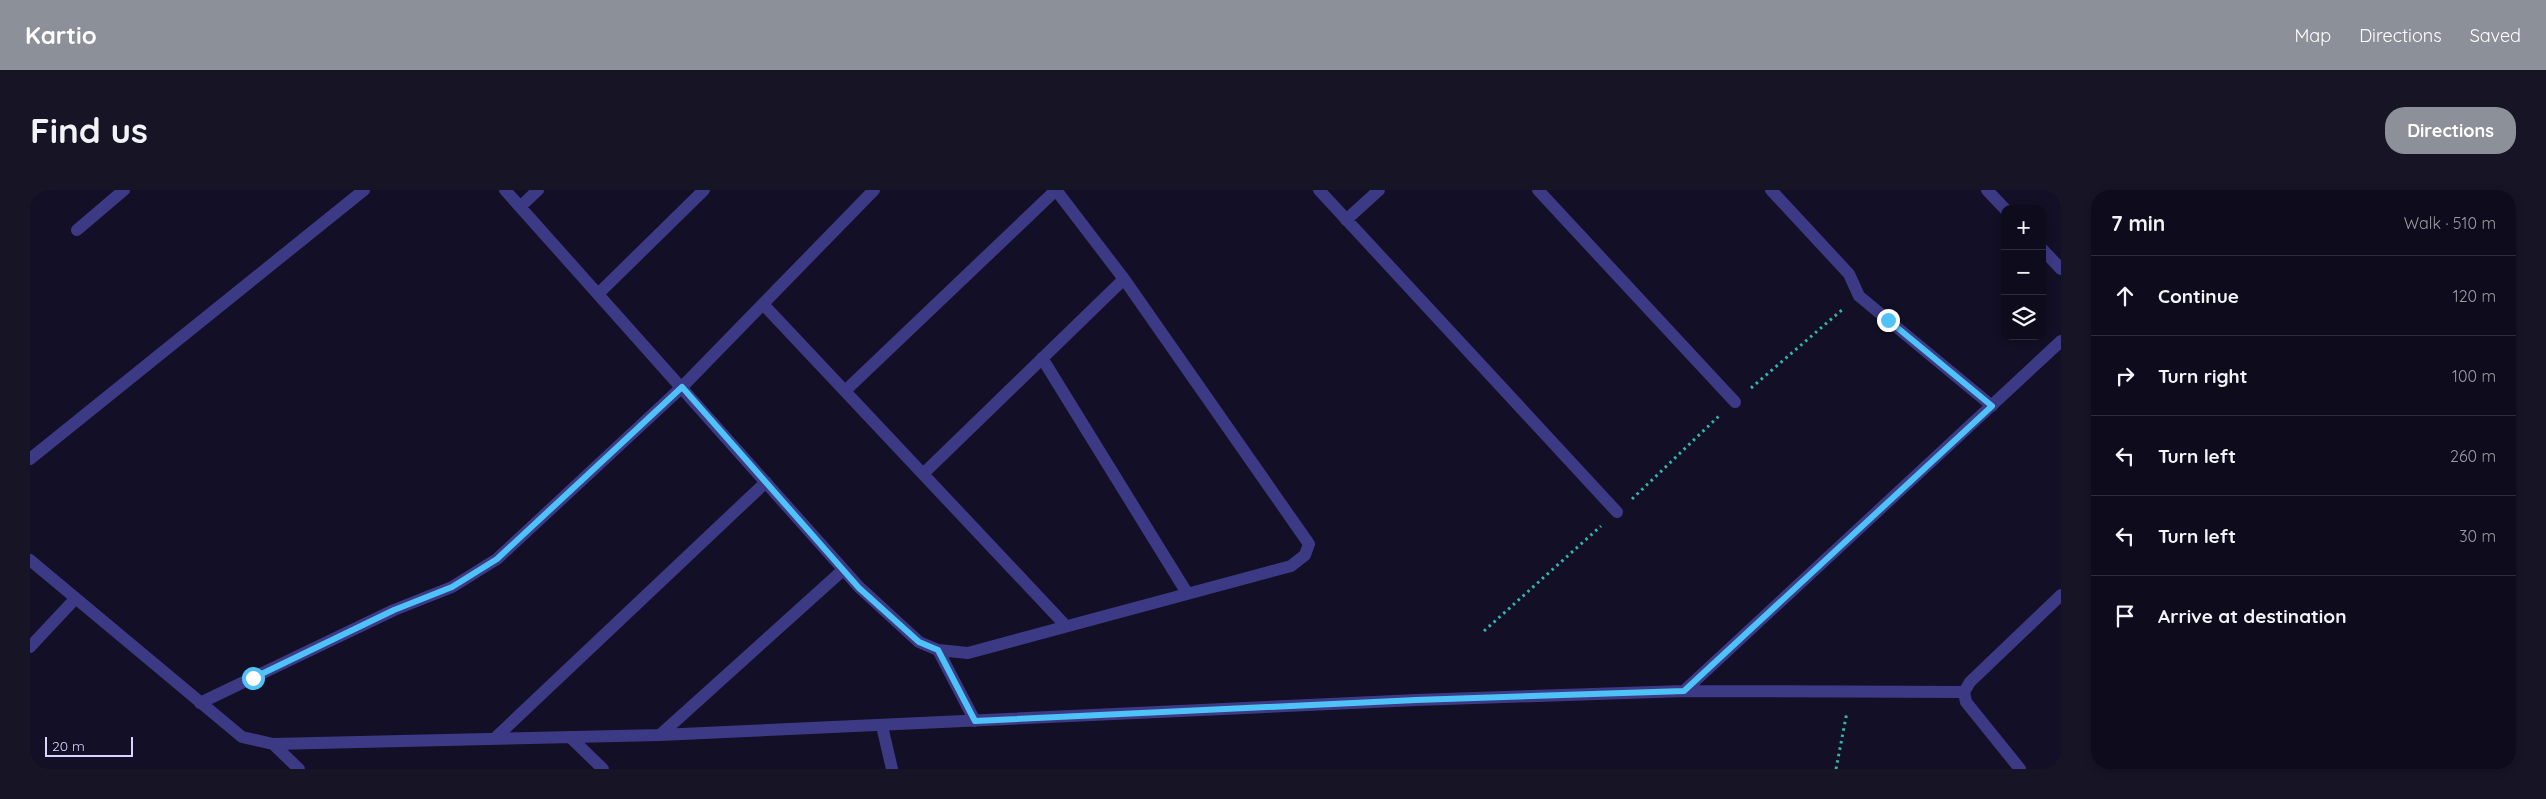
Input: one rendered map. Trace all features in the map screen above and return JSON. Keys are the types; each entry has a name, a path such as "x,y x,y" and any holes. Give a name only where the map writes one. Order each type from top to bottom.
{"street":[{"path":"77,230 124,190"},
{"path":"30,459 364,190"},
{"path":"505,190 859,588 919,642 938,650 968,653 1292,566 1305,555 1309,544 1124,279 1056,190 845,391"},
{"path":"520,207 538,190"},
{"path":"598,294 704,190"},
{"path":"1319,190 1617,512"},
{"path":"1346,220 1379,190"},
{"path":"1538,190 1735,402"},
{"path":"1772,190 1849,274 1859,296 1992,406"},
{"path":"1987,190 2001,205"},
{"path":"200,703 394,610 452,587 497,559 682,387 873,191"},
{"path":"2043,250 2061,269"},
{"path":"924,474 1124,279"},
{"path":"762,304 1066,626"},
{"path":"1684,691 2061,341"},
{"path":"1042,358 1187,593"},
{"path":"494,739 766,482"},
{"path":"30,560 74,600 242,737 273,744 494,739 882,726 1416,700 1684,691 1964,692"},
{"path":"660,734 843,570"},
{"path":"2020,769 1966,702 1964,692 1970,682 2061,595"},
{"path":"30,647 74,600"},
{"path":"938,650 975,721"},
{"path":"882,726 892,769"},
{"path":"570,736 603,769"},
{"path":"273,744 298,769"}],"path":[{"path":"1484,631 1617,512 1735,402 1859,296"},
{"path":"1836,769 1851,692"}],"route":[{"path":"253,678 394,610 452,587 497,559 682,387 859,588 919,642 938,650 975,721 1416,700 1684,691 1992,406 1888,320"}]}
